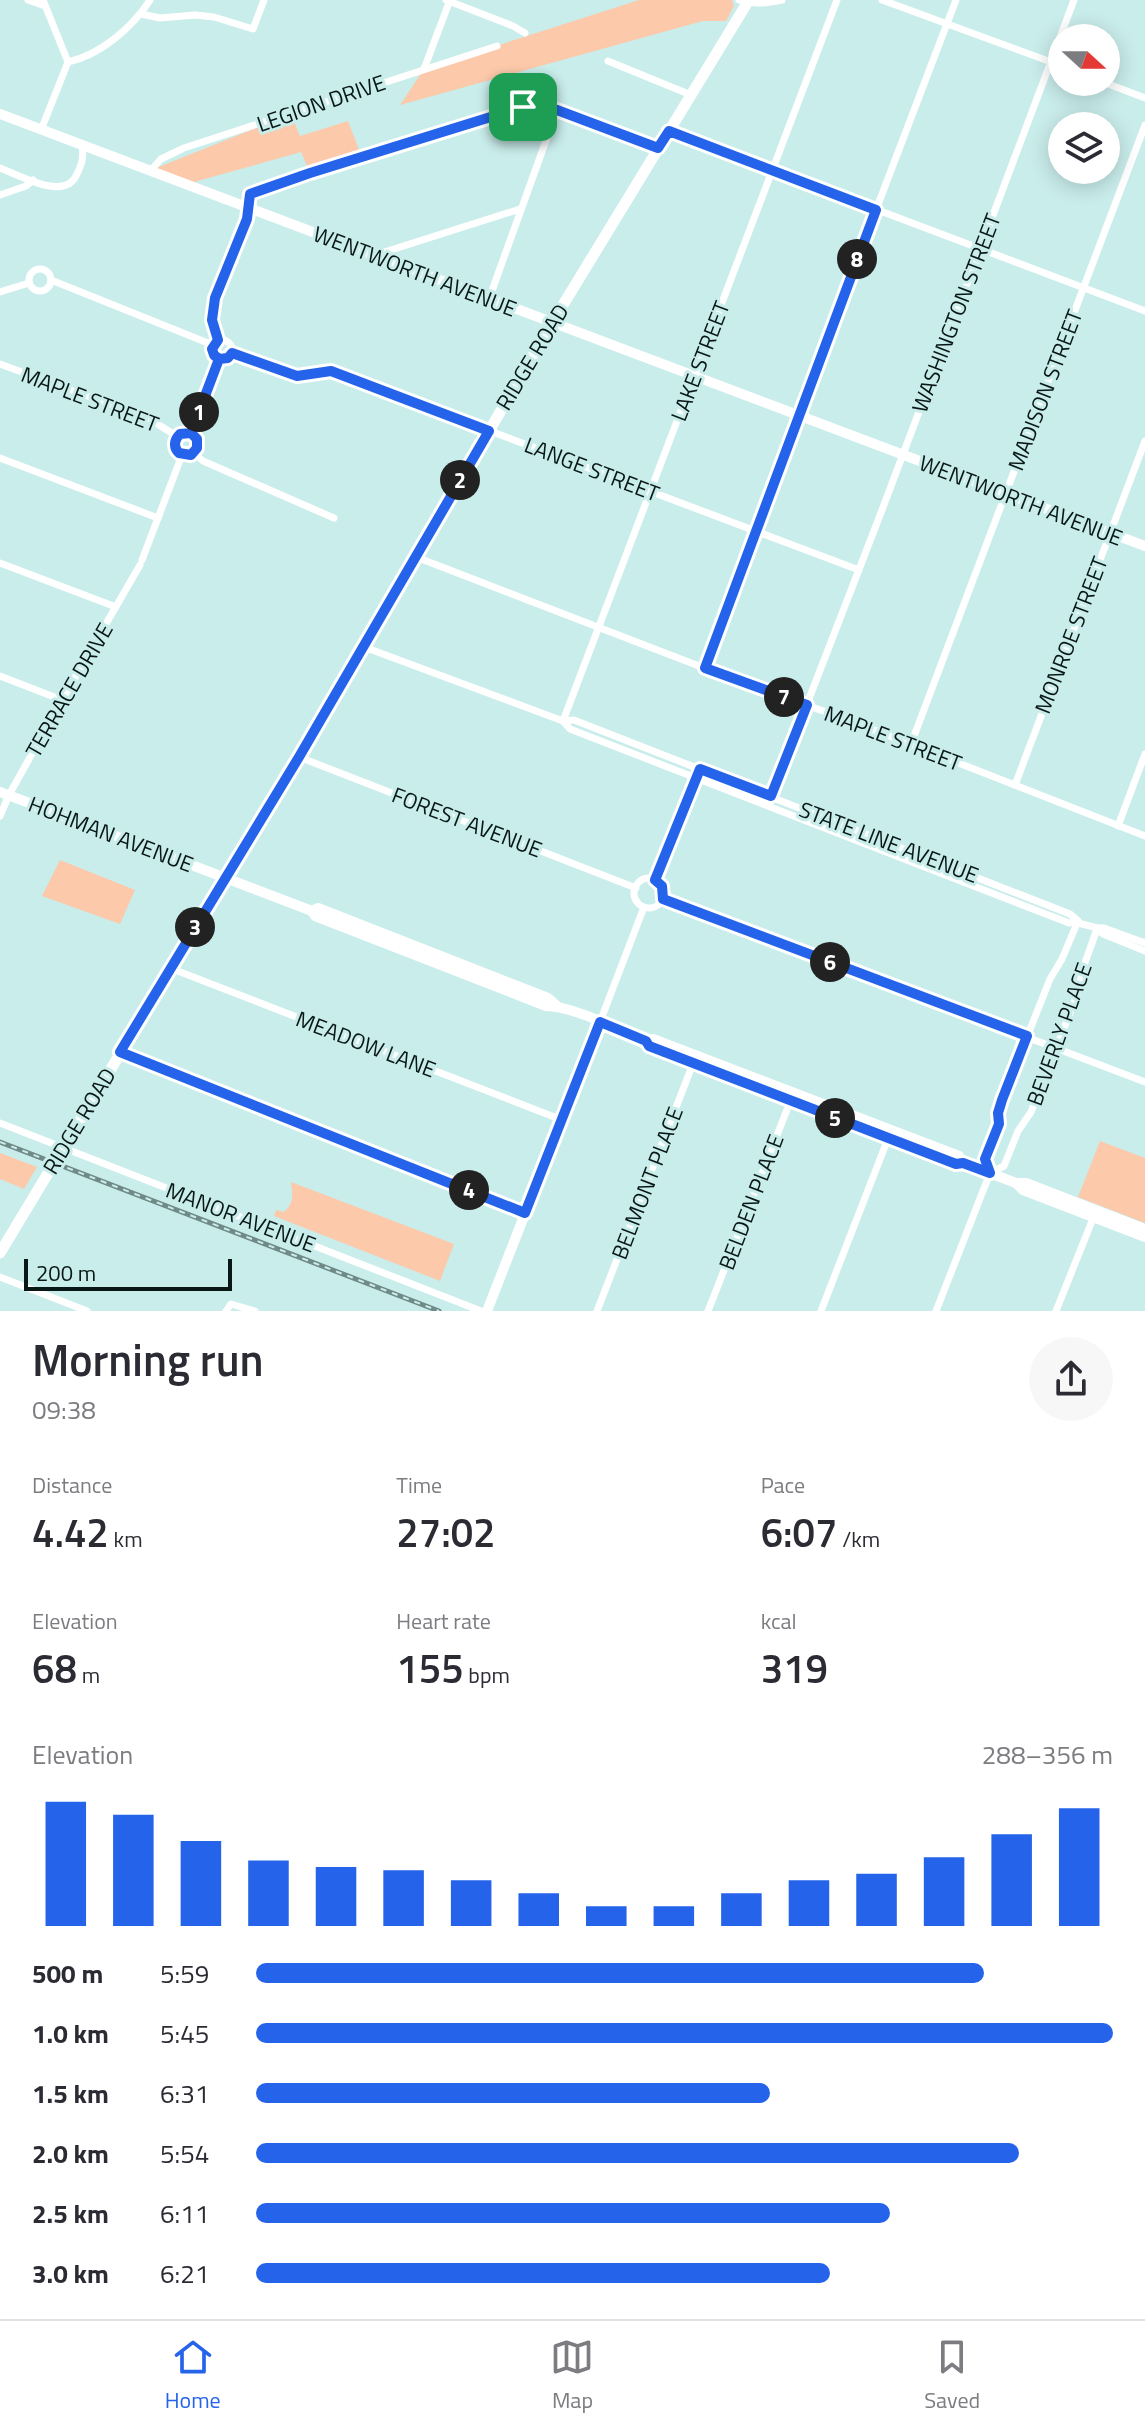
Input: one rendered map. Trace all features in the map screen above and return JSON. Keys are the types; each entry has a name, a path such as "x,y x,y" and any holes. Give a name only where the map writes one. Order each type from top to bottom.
{"main road":[{"name":"RIDGE ROAD","path":"0,1253 299,757 552,323 745,1"}],"street":[{"path":"28,0 44,3 68,62 41,130"},
{"path":"68,62 85,58 112,39 141,14 150,0"},
{"path":"141,14 160,18 214,17 253,29 264,0"},
{"path":"424,69 448,0 525,33"},
{"path":"745,1 765,4 782,0"},
{"name":"LAKE STREET","path":"563,721 837,0"},
{"path":"882,0 1048,61"},
{"path":"705,668 754,530 956,0"},
{"name":"WASHINGTON STREET","path":"1065,24 1074,0"},
{"name":"LEGION DRIVE","path":"151,170 161,159 184,148 497,46"},
{"path":"608,61 691,95"},
{"name":"WASHINGTON STREET","path":"768,805 1048,70"},
{"path":"1120,88 1145,98"},
{"path":"219,359 212,352 215,343 212,320 215,298 247,219 250,194 258,190 523,107 539,106 557,110 658,148"},
{"path":"489,299 557,110"},
{"name":"WENTWORTH AVENUE","path":"0,114 1145,546"},
{"name":"MADISON STREET","path":"911,744 1145,125"},
{"path":"669,131 1145,311"},
{"path":"82,145 84,161"},
{"path":"0,168 54,188 66,186 73,182 84,161 95,149"},
{"path":"0,195 26,186 33,180"},
{"path":"375,255 520,209"},
{"path":"51,280 42,291 35,290 29,283 30,275 39,269 46,270 51,280 215,343 225,339 231,343 232,353 228,358 219,359"},
{"path":"0,292 29,283"},
{"name":"LANGE STREET","path":"232,353 297,376 331,371 859,570"},
{"path":"191,433 219,359"},
{"name":"MAPLE STREET","path":"0,364 148,418 178,437"},
{"path":"191,433 178,437 175,447 182,455 194,453"},
{"path":"191,433 198,442 194,453"},
{"name":"MONROE STREET","path":"1015,785 1145,441"},
{"path":"194,453 203,461 334,518"},
{"name":"TERRACE DRIVE","path":"0,816 4,794 141,562 182,455"},
{"path":"0,458 158,518"},
{"name":"MAPLE STREET","path":"416,557 1145,836"},
{"path":"0,563 116,607"},
{"name":"STATE LINE AVENUE","path":"364,647 563,721 574,720 771,796 1069,923 1078,921 1145,951"},
{"path":"0,676 62,700"},
{"name":"STATE LINE AVENUE","path":"563,721 570,729 768,805 913,856"},
{"path":"1118,826 1145,754"},
{"name":"FOREST AVENUE","path":"299,757 636,888"},
{"path":"655,880 700,769"},
{"name":"HOHMAN AVENUE","path":"4,794 312,911 318,908 548,998 557,1006 646,1041 653,1039 695,1060 890,1134 959,1156 963,1163 1016,1183 1026,1183 1145,1237"},
{"path":"646,879 655,880 662,886 663,899 657,906 644,907 636,899 636,888 646,879"},
{"path":"663,899 1145,1082"},
{"path":"484,1311 644,907"},
{"name":"BEVERLY PLACE","path":"936,1311 990,1173 985,1159 999,1124 1002,1100 1051,976 1078,921"},
{"name":"STATE LINE AVENUE","path":"1097,929 1104,928 1145,943"},
{"name":"BEVERLY PLACE","path":"990,1173 1004,1166 1018,1131 1031,1112 1079,990 1082,971 1097,929"},
{"name":"MEADOW LANE","path":"170,968 562,1120"},
{"path":"120,1052 525,1213"},
{"name":"BELMONT PLACE","path":"597,1311 695,1060"},
{"name":"BELDEN PLACE","path":"708,1311 793,1097"},
{"name":"MANOR AVENUE","path":"0,1123 484,1311"},
{"path":"821,1311 890,1134"},
{"path":"1056,1311 1095,1214"},
{"name":"HOHMAN AVENUE","path":"1095,1214 1145,1229"},
{"path":"0,1277 87,1311"},
{"path":"228,1308 255,1311"}],"shaded area":[{"path":"639,0 732,0 734,6 726,21 703,21 400,105 424,69"},
{"path":"291,114 300,136 348,121 362,157 310,173 301,152 187,184 151,170"},
{"path":"60,860 135,890 120,924 42,896"},
{"path":"1100,1141 1145,1158 1145,1223 1078,1197"},
{"path":"0,1153 37,1167 24,1189 0,1179"},
{"path":"291,1182 454,1244 440,1281 274,1216 276,1210 284,1212 290,1205"}],"railway":[{"path":"0,1142 439,1311"}],"route":[{"path":"523,107 250,194 247,219 215,298 212,320 218,340 212,349 219,359 191,433 180,434 176,440 175,447 179,453 191,455 197,448 197,439 191,433 219,359 228,358 232,353 297,376 331,371 489,431 299,757 120,1052 525,1213 600,1022 646,1041 649,1046 791,1101 956,1164 963,1163 990,1173 985,1159 999,1124 1002,1100 1027,1036 663,899 664,890 655,880 700,769 771,796 807,705 705,668 876,210 669,131 658,148 557,110 539,106 523,107"}]}
